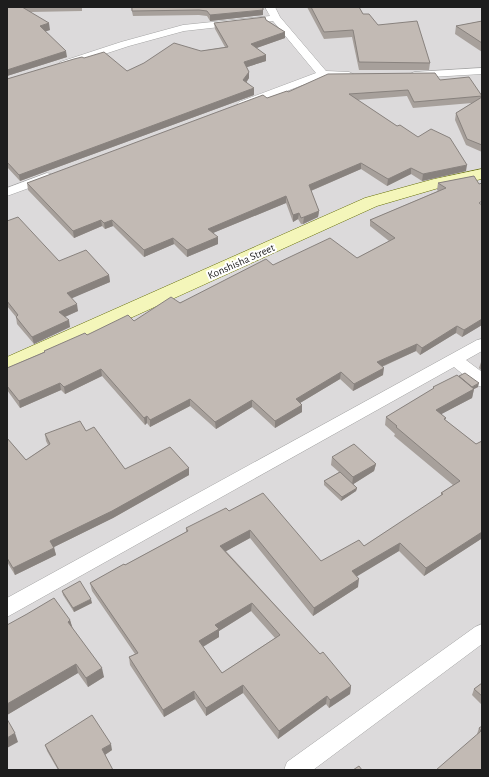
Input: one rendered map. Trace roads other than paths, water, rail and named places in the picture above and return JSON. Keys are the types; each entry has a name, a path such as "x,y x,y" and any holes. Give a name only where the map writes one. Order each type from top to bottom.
{"street":[{"path":"270,7 276,18 323,74"},
{"path":"51,68 125,44 183,28 276,18"},
{"path":"406,75 482,71"},
{"path":"235,107 323,74 359,75"},
{"path":"7,192 58,173"},
{"name":"Konshisha Street","path":"7,366 371,202 431,184 482,174"},
{"path":"7,608 482,344"},
{"path":"454,359 482,381"},
{"path":"295,770 482,633"}]}
